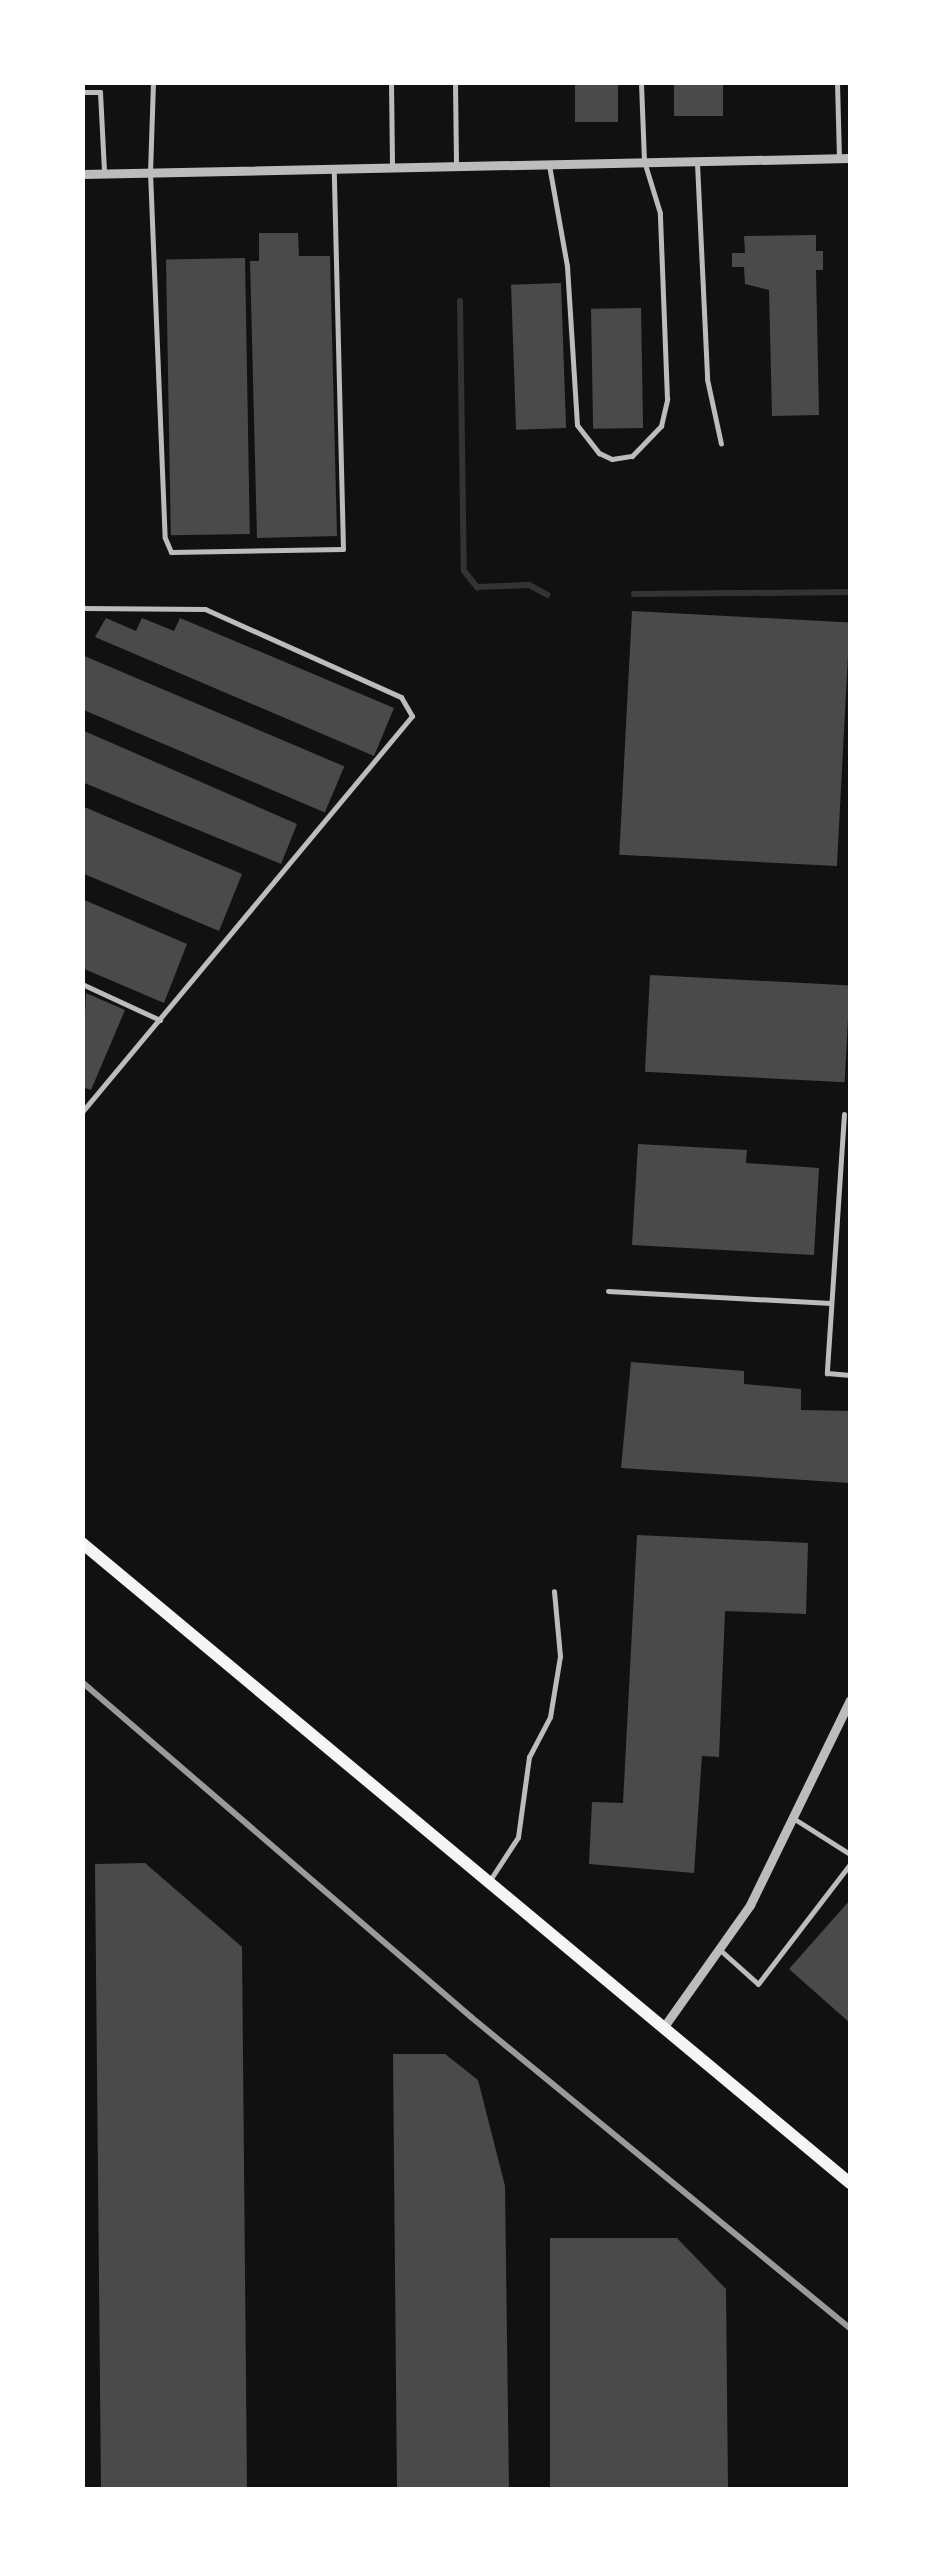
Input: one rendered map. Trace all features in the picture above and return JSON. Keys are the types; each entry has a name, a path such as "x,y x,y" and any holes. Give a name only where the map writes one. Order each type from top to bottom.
{"main road":[{"path":"82,1543 850,2183"}],"street":[{"path":"82,174 850,158"},
{"path":"663,2028 750,1904 850,1700"}],"lane":[{"path":"100,82 104,174"},
{"path":"153,82 150,172 165,538 171,552 343,549 347,535 334,167"},
{"path":"391,82 392,165"},
{"path":"455,82 456,164"},
{"path":"549,162 567,266 578,425 584,440 612,459 648,446 661,426 666,399 660,212 644,161 641,82"},
{"path":"836,82 839,158"},
{"path":"82,92 100,92"},
{"path":"697,160 707,379 721,444"},
{"path":"82,608 205,609 401,696 412,710 410,721 82,1112"},
{"path":"82,984 160,1020"},
{"path":"844,1114 827,1373 850,1375"},
{"path":"608,1291 832,1303"},
{"path":"488,1882 518,1837 529,1757 550,1717 560,1656 554,1591"},
{"path":"793,1818 850,1854"},
{"path":"719,1949 758,1984 850,1864"}],"building":[{"path":"575,82 618,82 618,122 575,122"},
{"path":"674,82 723,82 723,116 674,116"},
{"path":"259,233 298,233 299,256 330,256 337,536 257,538 250,261 259,261"},
{"path":"816,235 816,251 823,251 823,270 816,270 819,415 772,416 769,290 745,284 744,267 732,267 732,253 745,253 744,236"},
{"path":"245,258 250,534 171,535 166,259"},
{"path":"561,283 566,428 516,430 511,285"},
{"path":"641,308 643,428 593,429 591,309"},
{"path":"632,611 850,622 837,866 619,855"},
{"path":"106,618 136,631 142,618 174,631 180,618 394,708 374,756 95,637"},
{"path":"82,655 344,766 325,812 82,709"},
{"path":"82,730 297,824 281,864 82,782"},
{"path":"82,806 242,874 219,931 82,873"},
{"path":"82,899 187,944 164,1003 82,968"},
{"path":"650,975 850,985 845,1082 645,1072"},
{"path":"86,993 125,1010 91,1090 82,1087"},
{"path":"638,1144 747,1150 746,1163 819,1168 814,1255 632,1245"},
{"path":"631,1362 744,1371 744,1384 801,1389 801,1410 850,1411 850,1483 621,1468"},
{"path":"637,1535 808,1543 806,1614 725,1611 719,1757 702,1756 694,1873 589,1864 592,1802 623,1803"},
{"path":"145,1863 242,1947 247,2490 101,2490 95,1864"},
{"path":"850,1900 850,2023 789,1969"},
{"path":"393,2054 445,2054 478,2080 505,2186 509,2490 397,2490"},
{"path":"550,2238 677,2238 726,2289 728,2490 550,2490"}],"waterway":[{"path":"460,301 464,571 477,587 529,585 548,595"},
{"path":"634,594 850,592"}],"railway":[{"path":"82,1682 471,2017 850,2328"}]}
